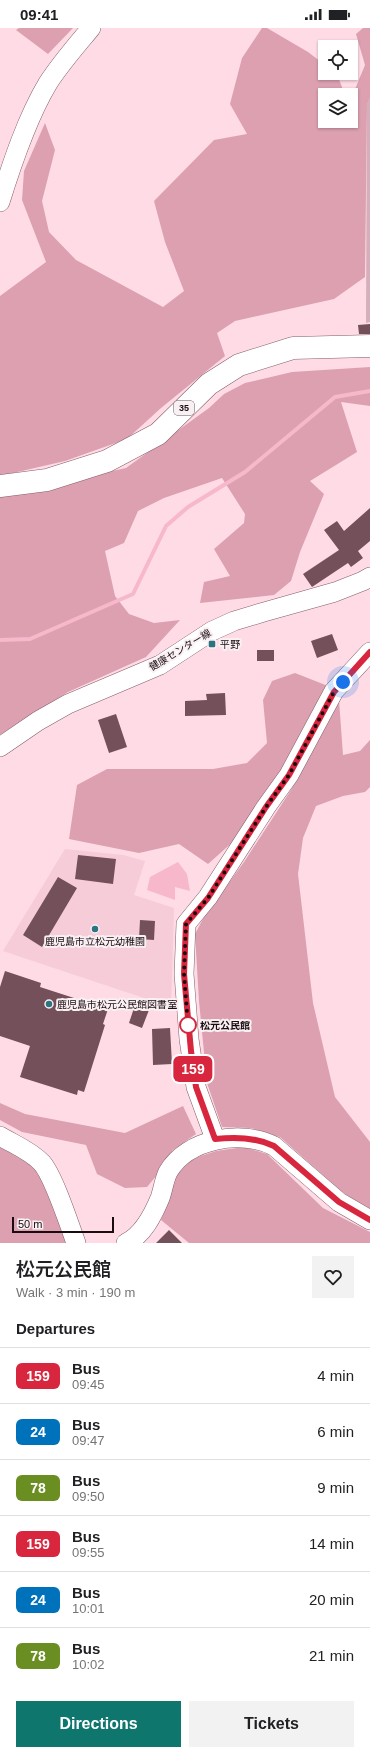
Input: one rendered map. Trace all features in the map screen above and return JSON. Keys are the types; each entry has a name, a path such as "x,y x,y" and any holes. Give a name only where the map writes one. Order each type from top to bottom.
{"main road":[{"name":"35","path":"0,486 47,480 108,461 158,434 209,384 239,365 293,348 370,346"}],"street":[{"path":"0,202 12,163 47,85 69,54 91,28"},
{"name":"健康センター線","path":"2,745 68,704 160,665 212,631 234,621 335,592 370,577"},
{"path":"215,1139 196,1087 191,1053 184,974 186,924 208,898 266,807 289,775 334,692 370,652"},
{"path":"0,1136 33,1156 42,1164 52,1181 76,1243"},
{"path":"126,1243 132,1240 148,1223 160,1198 167,1173 177,1159 189,1151 215,1139 249,1138 264,1141 274,1146 339,1202 370,1220"}],"shaded area":[{"path":"19,28 73,28 48,54 16,30"},
{"path":"262,28 267,28 308,52 318,60 318,80 339,80 342,88 318,88 318,128 358,128 358,88 356,88 365,65 356,34 363,28 370,28 370,98 367,105 365,277 334,299 235,321 217,333 225,356 161,408 127,439 65,461 0,476 0,296 46,262 22,200 24,171 45,123 55,150 42,201 49,232 76,260 163,307 184,291 165,242 154,201 214,140 247,134 230,104 242,58"},
{"path":"370,98 370,322 366,323 367,105"},
{"path":"370,367 370,406 341,402 357,452 310,481 324,494 300,552 291,581 274,595 200,603 204,582 230,576 214,549 244,523 245,514 222,478 164,498 138,511 124,543 105,551 115,596 129,614 154,623 180,620 146,657 68,692 0,735 0,494 21,491 126,468 209,408 224,394 245,383 292,372"},
{"path":"295,673 328,686 283,771 235,840 208,864 179,844 139,853 69,839 77,785 107,769 213,769 247,763 267,743 263,700 272,681"},
{"path":"339,700 343,755 360,751 370,740 370,787 365,792 343,796 316,806 303,838 298,874 313,1003 335,1097 370,1142 370,1210 341,1191 280,1137 251,1128 222,1127 207,1083 199,1001 195,934 204,917 244,862 291,790"},
{"name":"鹿児島市立松元幼稚園","path":"65,849 123,855 145,861 134,895 174,908 171,1007 3,951"},
{"path":"178,862 187,874 190,891 175,887 175,900 147,890 150,877"},
{"path":"0,1103 25,1114 125,1133 183,1106 196,1134 173,1150 157,1175 147,1187 125,1188 97,1174 86,1145 22,1132 0,1120"},
{"path":"0,1147 39,1170 67,1243 0,1243"},
{"path":"244,1147 267,1154 323,1208 370,1232 370,1243 189,1243 161,1220 170,1197 174,1177 189,1160 216,1151"}],"building":[{"path":"370,324 370,334 359,334 358,325"},
{"path":"370,508 370,541 358,551 363,558 351,567 348,563 312,587 303,574 339,550 324,530 337,521 344,531"},
{"path":"332,634 338,650 317,658 311,641"},
{"path":"257,650 274,650 274,661 257,661"},
{"path":"225,693 226,715 185,716 185,701 207,700 206,694"},
{"path":"116,714 127,747 109,753 98,720"},
{"path":"78,855 116,859 113,884 75,879"},
{"path":"58,877 77,888 42,947 23,935"},
{"path":"140,920 155,921 154,940 139,939"},
{"path":"5,971 41,983 40,987 108,1009 103,1024 105,1025 84,1092 78,1090 77,1095 20,1077 30,1046 0,1036 0,987"},
{"path":"135,1005 149,1010 142,1028 129,1023"},
{"path":"170,1028 172,1064 153,1065 152,1029"},
{"path":"169,1230 182,1243 156,1243"}],"waterway":[{"path":"0,640 30,639 133,594 166,526 188,507 245,472 335,397 370,391"}],"bus line":[{"name":"159","path":"370,652 334,692 289,775 266,807 208,898 186,924 184,974 189,1039 196,1087 215,1139 249,1138 264,1141 274,1146 339,1202 370,1220"}],"place":[{"name":"平野","path":"212,644"},
{"name":"鹿児島市立松元幼稚園","path":"95,929"},
{"name":"鹿児島市松元公民館図書室","path":"49,1004"},
{"name":"松元公民館","path":"188,1025"}],"route":[{"path":"188,1025 184,974 186,924 208,898 266,807 289,775 334,692 343,682"}]}
